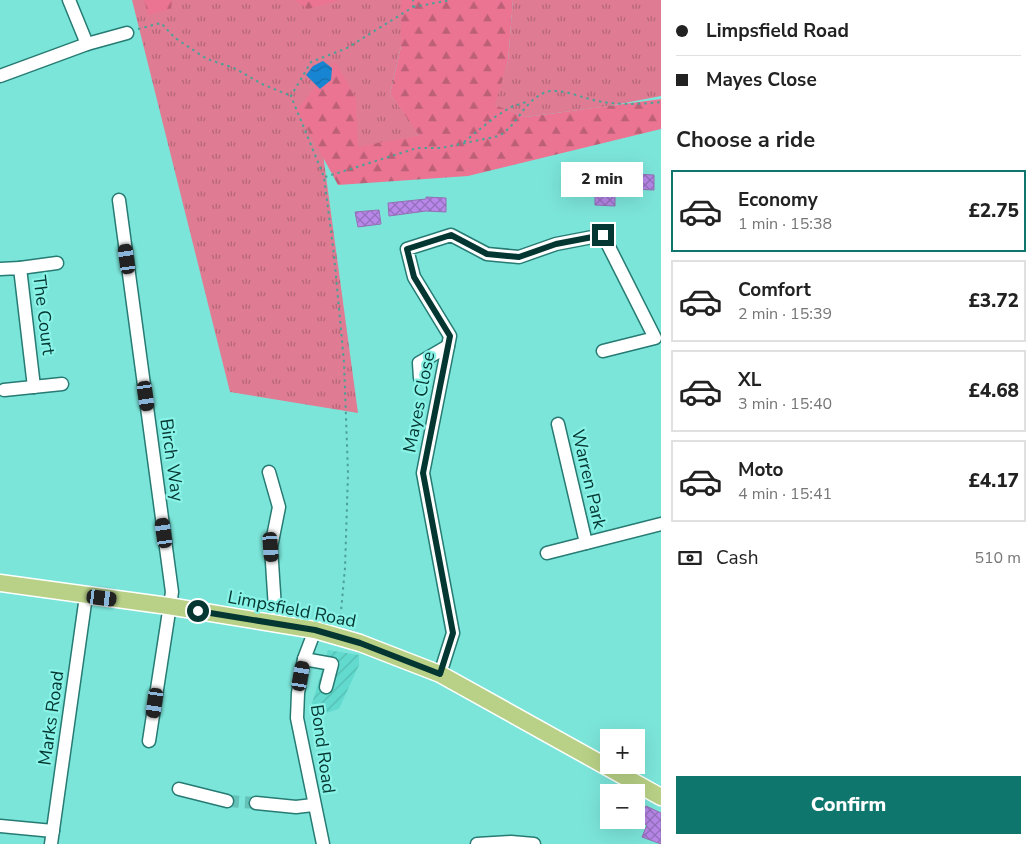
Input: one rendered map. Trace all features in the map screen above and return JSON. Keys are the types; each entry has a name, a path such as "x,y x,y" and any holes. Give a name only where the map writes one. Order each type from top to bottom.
{"main road":[{"name":"Limpsfield Road","path":"0,583 168,606 315,630 360,643 440,674 661,798"}],"street":[{"path":"69,0 87,44"},
{"path":"0,76 87,44 126,32"},
{"name":"Birch Way","path":"119,200 172,592 168,606 149,742"},
{"name":"Mayes Close","path":"440,674 453,633 423,473 450,336 414,277 407,249 451,235 487,254 519,257 556,244 603,235 655,338 603,351"},
{"path":"20,268 56,263"},
{"name":"The Court","path":"0,269 20,268 34,387"},
{"path":"420,378 419,363 448,346"},
{"path":"4,390 62,384"},
{"name":"Warren Park","path":"558,424 586,543"},
{"path":"269,472 279,507 271,547 276,624"},
{"name":"Warren Park","path":"547,553 661,524"},
{"name":"Marks Road","path":"51,844 86,596"},
{"name":"Bond Road","path":"315,630 304,660 298,693 298,718 313,805 323,844"},
{"path":"304,660 332,664 326,687"},
{"path":"178,789 227,801"},
{"path":"256,803 296,807 313,805"},
{"path":"0,826 53,831"},
{"path":"477,844 511,842 534,844"}],"path":[{"path":"412,7 413,0"},
{"path":"292,96 311,62 347,48 412,7 451,0"},
{"path":"126,32 161,23 175,38 208,59 234,68 262,84 292,96 324,177 344,362 348,473 345,568 338,636"},
{"path":"462,144 495,117 511,107 531,100 548,91 559,90 603,103 640,105 661,102"},
{"path":"324,177 417,148 441,148 498,136 506,131 531,100"}],"shaded area":[{"path":"328,650 359,655 359,665 339,709 320,715 311,707"}],"green space":[{"path":"132,0 402,0 401,46 390,94 420,135 358,148 315,95 358,413 230,392"},
{"path":"144,0 172,0 171,9 148,15"},
{"path":"294,0 341,0 308,9"},
{"path":"401,0 513,0 508,61 495,105 526,117 661,99 661,129 468,176 338,185 297,110 335,62 356,98 358,147 419,135 390,94 401,46"},
{"path":"513,0 661,0 661,96 609,106 526,117 494,105 508,61"}],"water":[{"path":"323,61 332,68 331,80 320,89 306,75 313,66"}],"building":[{"path":"634,174 654,175 654,190 634,189"},
{"path":"595,190 615,192 615,206 595,205"},
{"path":"426,197 446,198 446,212 426,211 389,216 388,203 426,199"},
{"path":"379,210 381,224 358,227 355,212"},
{"path":"646,806 661,813 661,844 642,837 647,825 645,824"}],"tunnel":[{"path":"227,801 256,803"}],"route":[{"path":"198,611 315,630 360,643 440,674 453,633 423,473 450,336 414,277 407,249 451,235 487,254 519,257 556,244 603,235"}]}
